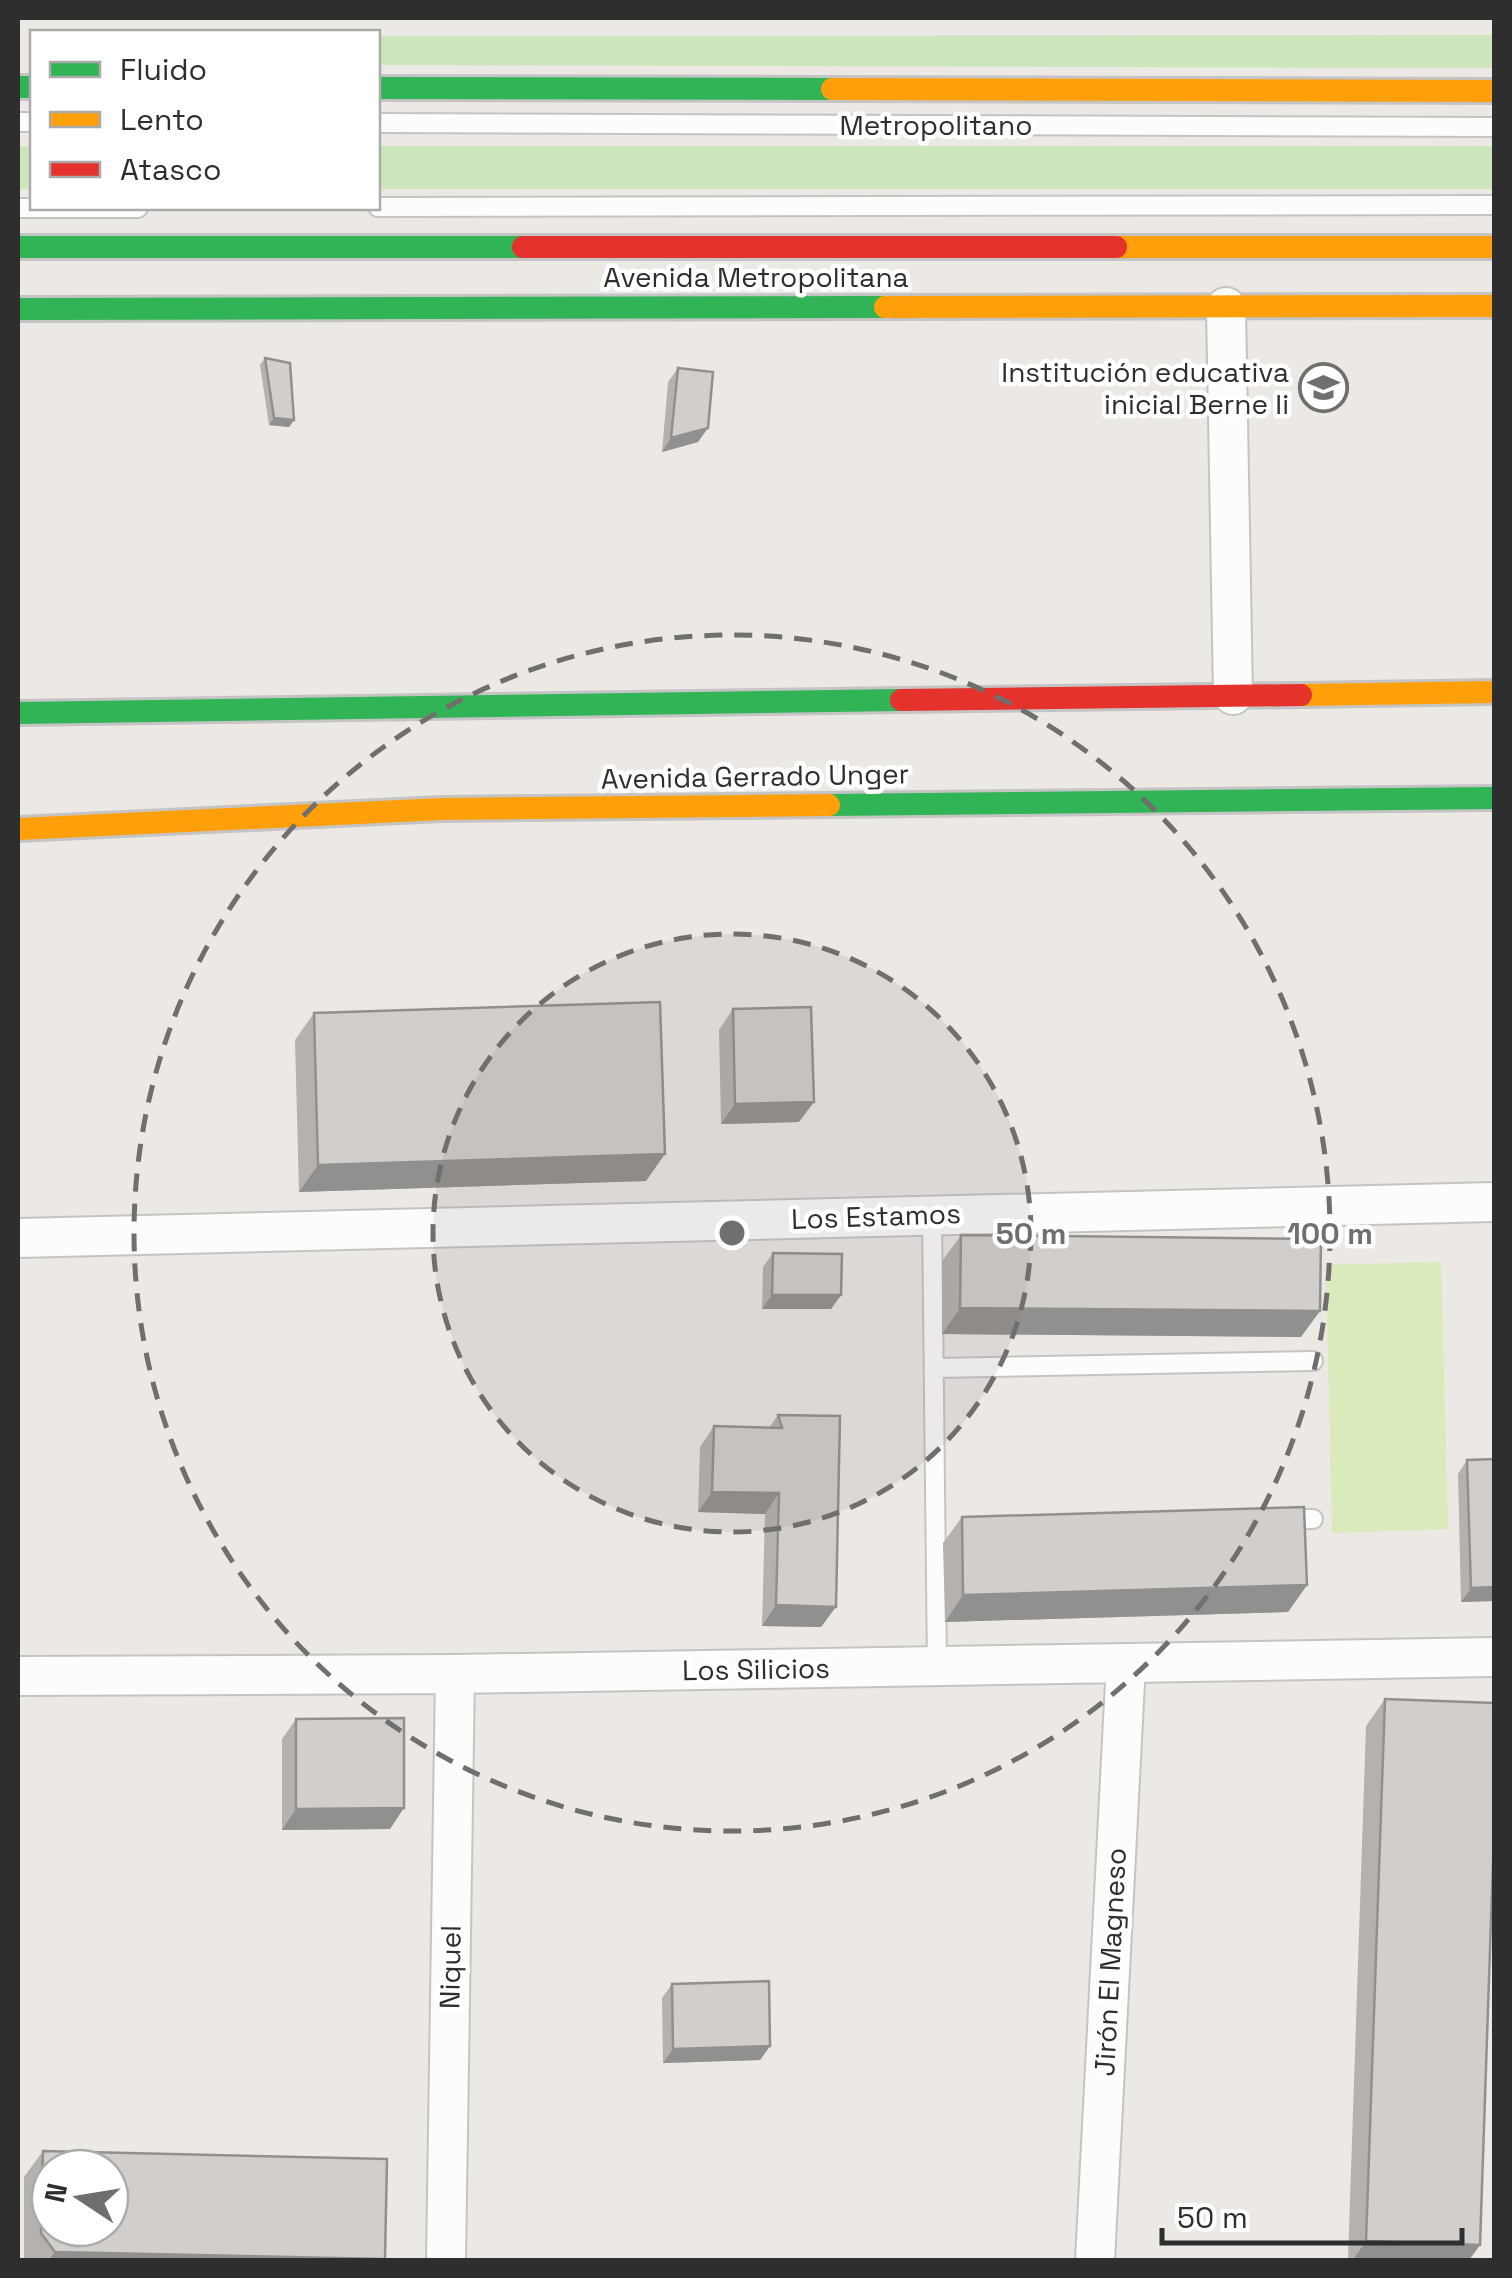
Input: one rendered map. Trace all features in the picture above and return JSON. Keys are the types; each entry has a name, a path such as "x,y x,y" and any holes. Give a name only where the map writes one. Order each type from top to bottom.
{"main road":[{"path":"380,88 1494,91"},
{"name":"Avenida Metropolitana","path":"18,247 1494,246"},
{"name":"Avenida Metropolitana","path":"18,309 1494,306"},
{"path":"18,713 1494,692"},
{"name":"Avenida Gerrado Unger","path":"18,829 442,809 1494,798"}],"street":[{"path":"1226,307 1233,694"},
{"name":"Los Estamos","path":"18,1238 1494,1202"},
{"name":"Los Silicios","path":"18,1676 455,1674 1494,1656"},
{"name":"Jirón El Magneso","path":"1095,2260 1126,1663"},
{"name":"Niquel","path":"446,2260 455,1674"}],"lane":[{"name":"Metropolitano","path":"380,123 1494,127"},
{"path":"380,207 1494,204"},
{"path":"932,1215 938,1666"},
{"path":"934,1368 1313,1361"},
{"path":"1253,1520 1312,1519"},
{"path":"936,1526 956,1525"}],"green space":[{"path":"1494,35 1494,68 380,65 380,36"},
{"path":"18,146 30,146 30,189 18,189"},
{"path":"380,146 1494,146 1494,189 380,189"},
{"path":"1441,1262 1448,1529 1332,1533 1326,1265"}],"building":[{"path":"265,358 290,363 294,420 274,418"},
{"path":"678,368 713,372 708,428 671,438"},
{"path":"660,1002 665,1154 318,1165 314,1013"},
{"path":"811,1007 814,1102 735,1104 733,1009"},
{"path":"961,1235 1321,1239 1320,1311 960,1308"},
{"path":"773,1253 842,1254 841,1295 772,1295"},
{"path":"778,1415 840,1416 836,1607 776,1605 779,1493 712,1492 714,1426 782,1428"},
{"path":"1494,1459 1494,1587 1471,1588 1467,1460"},
{"path":"1304,1507 1307,1585 963,1595 962,1517"},
{"path":"1385,1699 1494,1703 1494,1832 1480,2245 1366,2241"},
{"path":"404,1718 404,1808 296,1809 296,1719"},
{"path":"769,1981 770,2046 673,2049 672,1984"},
{"path":"130,2153 387,2159 385,2259 55,2252 52,2248 130,2248"}],"traffic: fast":[{"path":"18,87 30,87"},
{"path":"380,88 832,89"},
{"path":"18,247 523,247"},
{"path":"18,309 885,307"},
{"path":"18,713 901,700"},
{"path":"829,805 1494,798"}],"traffic: slow":[{"path":"832,89 1494,91"},
{"path":"1116,247 1494,247"},
{"path":"885,307 1494,306"},
{"path":"1301,695 1494,692"},
{"path":"18,829 442,809 829,805"}],"traffic: jam":[{"path":"523,247 1116,247"},
{"path":"901,700 1301,695"}],"place":[{"name":"Institución educativa inicial Berne Ii","path":"1324,388"}]}
